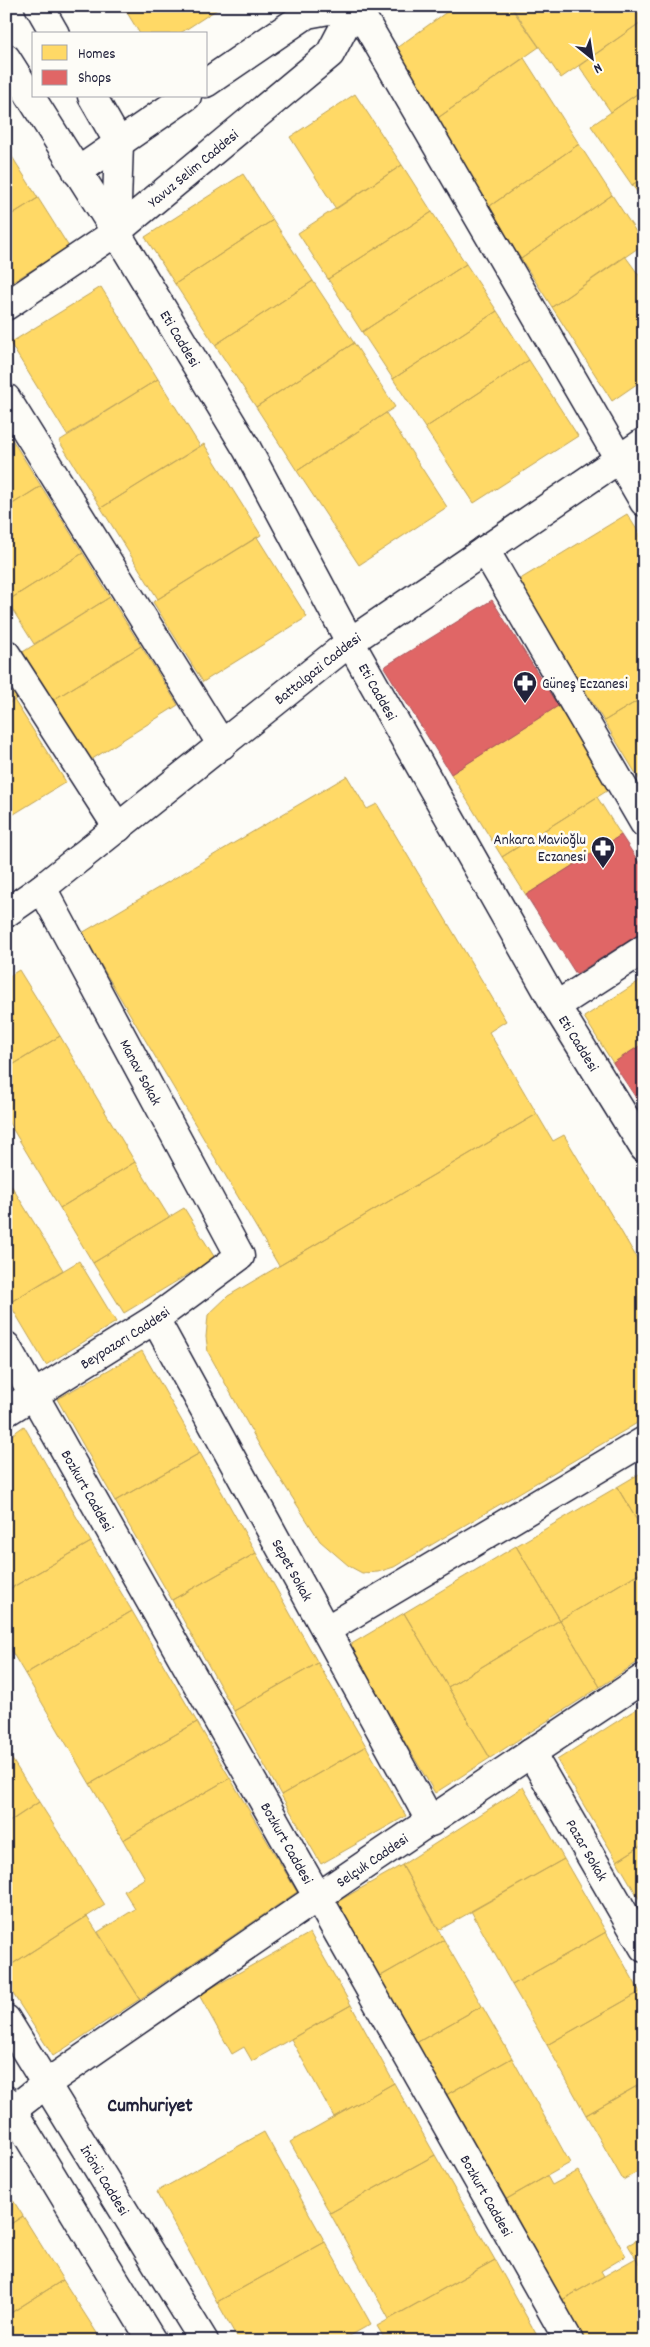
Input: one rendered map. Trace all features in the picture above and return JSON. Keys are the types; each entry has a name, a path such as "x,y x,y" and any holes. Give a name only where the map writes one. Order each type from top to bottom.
{"street":[{"path":"39,6 54,32"},
{"path":"208,82 307,14 350,6"},
{"path":"356,6 644,502"},
{"name":"Yavuz Selim Caddesi","path":"6,306 116,232 330,54 356,6"},
{"name":"Eti Caddesi","path":"6,58 116,232 247,449 350,642 556,1006 644,1148"},
{"path":"93,98 119,143 116,232"},
{"path":"77,172 184,98"},
{"path":"6,398 222,745"},
{"name":"Battalgazi Caddesi","path":"6,913 42,888 350,642 644,442"},
{"path":"485,550 644,823"},
{"path":"6,654 118,828"},
{"name":"Manav Sokak","path":"42,888 240,1256"},
{"path":"556,1006 644,949"},
{"name":"Beypazarı Caddesi","path":"6,1412 155,1319 240,1256"},
{"name":"Sepet Sokak","path":"155,1319 431,1822"},
{"name":"Bozkurt Caddesi","path":"6,1346 318,1894 569,2341"},
{"path":"326,1630 644,1441"},
{"name":"Selçuk Caddesi","path":"8,2109 318,1894 431,1822 530,1752 644,1678"},
{"name":"Pazar Sokak","path":"530,1752 644,1948"},
{"name":"İnönü Caddesi","path":"6,2019 204,2341"},
{"path":"8,2109 152,2341"}],"building: Homes":[{"path":"123,6 218,6 219,8 182,32 139,32"},
{"path":"455,6 510,6 539,47 432,122 388,54"},
{"path":"511,6 643,6 644,20 561,78"},
{"path":"644,20 644,89 611,112 579,66"},
{"path":"524,58 579,144 487,208 432,122"},
{"path":"644,89 644,177 632,185 591,126"},
{"path":"355,94 402,165 336,209 290,137"},
{"path":"579,144 612,195 521,259 487,208"},
{"path":"6,147 38,198 6,218"},
{"path":"402,165 432,212 328,279 298,233"},
{"path":"243,174 273,220 175,284 145,237"},
{"path":"644,177 644,201 632,185"},
{"path":"612,195 644,244 552,307 521,259"},
{"path":"38,198 69,247 6,286 6,218"},
{"path":"432,212 466,264 362,332 328,279"},
{"path":"273,220 313,281 215,345 175,284"},
{"path":"625,256 644,282 644,379 612,401 552,307"},
{"path":"466,264 497,311 393,379 362,332"},
{"path":"313,281 354,343 256,407 215,345"},
{"path":"101,287 158,379 67,435 10,343"},
{"path":"497,311 529,360 425,428 393,379"},
{"path":"354,343 395,407 297,471 256,407"},
{"path":"529,360 578,436 474,503 425,428"},
{"path":"158,379 200,446 101,508 59,441"},
{"path":"386,413 447,507 359,565 297,471"},
{"path":"6,430 41,486 6,508"},
{"path":"204,444 261,535 158,599 101,508"},
{"path":"41,486 83,553 7,601 6,508"},
{"path":"627,514 644,541 644,697 604,721 517,581"},
{"path":"257,537 307,617 203,682 153,602"},
{"path":"83,553 110,597 34,644 7,601"},
{"path":"110,597 141,646 48,703 18,655"},
{"path":"141,646 178,705 86,763 48,703"},
{"path":"6,665 24,694 6,705"},
{"path":"644,697 644,787 604,721"},
{"path":"14,700 66,782 6,819 6,705"},
{"path":"558,706 610,789 502,857 451,774"},
{"path":"347,776 367,809 377,804 506,1021 489,1032 537,1114 279,1266 82,933"},
{"path":"597,797 621,835 526,895 502,857"},
{"path":"19,970 60,1036 6,1069 6,978"},
{"path":"644,978 644,1043 613,1063 584,1017"},
{"path":"60,1036 135,1162 60,1208 6,1118 6,1069"},
{"path":"537,1114 553,1141 564,1135 644,1270 644,1419 394,1567 378,1572 362,1573 349,1566 320,1541 262,1450 208,1352 206,1337 208,1315 228,1296"},
{"path":"135,1162 169,1217 93,1263 60,1208"},
{"path":"6,1177 63,1270 9,1303 6,1298"},
{"path":"184,1208 215,1258 124,1313 93,1263"},
{"path":"79,1261 116,1322 46,1365 9,1303"},
{"path":"142,1351 200,1453 115,1501 57,1399"},
{"path":"24,1426 91,1542 6,1591 6,1439"},
{"path":"200,1453 256,1553 172,1600 115,1501"},
{"path":"644,1471 644,1532 617,1487"},
{"path":"617,1487 644,1532 644,1570 560,1620 516,1546"},
{"path":"91,1542 132,1611 25,1674 6,1642 6,1591"},
{"path":"516,1546 560,1620 448,1687 404,1613"},
{"path":"256,1553 318,1663 234,1711 172,1600"},
{"path":"644,1570 644,1658 600,1687 560,1620"},
{"path":"132,1611 197,1722 90,1784 25,1674"},
{"path":"404,1613 490,1758 435,1793 348,1646"},
{"path":"560,1620 600,1687 490,1758 448,1687"},
{"path":"318,1663 366,1746 281,1795 234,1711"},
{"path":"644,1704 644,1844 617,1861 557,1760"},
{"path":"197,1722 230,1778 123,1840 90,1784"},
{"path":"366,1746 406,1816 321,1864 281,1795"},
{"path":"6,1750 39,1802 6,1824"},
{"path":"230,1778 297,1892 140,1999 98,1932 135,1909 124,1891 145,1878 123,1840"},
{"path":"523,1787 564,1859 439,1930 402,1865"},
{"path":"39,1802 105,1905 6,1968 6,1824"},
{"path":"644,1844 644,1907 617,1861"},
{"path":"564,1859 606,1932 512,1985 471,1911"},
{"path":"402,1865 444,1940 379,1977 337,1902"},
{"path":"87,1916 140,1999 53,2056 6,1983 6,1968"},
{"path":"606,1932 640,1992 547,2045 512,1985"},
{"path":"310,1933 351,2005 252,2061 244,2047 232,2054 199,1995"},
{"path":"444,1940 482,2006 416,2043 379,1977"},
{"path":"640,1992 644,2000 644,2082 586,2115 547,2045"},
{"path":"351,2005 394,2083 334,2117 291,2039"},
{"path":"482,2006 512,2058 446,2095 416,2043"},
{"path":"512,2058 570,2163 505,2200 446,2095"},
{"path":"644,2082 644,2168 623,2180 586,2115"},
{"path":"394,2083 435,2155 330,2213 290,2142"},
{"path":"264,2132 325,2242 217,2302 156,2192"},
{"path":"435,2155 495,2260 389,2319 330,2213"},
{"path":"578,2171 626,2256 601,2271 604,2276 562,2300 505,2200 547,2176 552,2185"},
{"path":"6,2189 23,2216 6,2227"},
{"path":"23,2216 63,2280 6,2316 6,2227"},
{"path":"644,2236 644,2272 628,2245"},
{"path":"325,2242 371,2324 341,2341 239,2341 217,2302"},
{"path":"636,2258 644,2272 644,2341 585,2341 562,2300"},
{"path":"495,2260 540,2341 386,2341 377,2326"},
{"path":"63,2280 102,2341 6,2341 6,2316"}],"building: Shops":[{"path":"492,600 558,706 451,774 384,667"},
{"path":"621,835 644,870 644,931 576,974 526,895"},
{"path":"644,1043 644,1110 613,1063"}],"place":[{"name":"Güneş Eczanesi","path":"525,704"},
{"name":"Ankara Mavioğlu Eczanesi","path":"603,869"}],"district":[{"name":"Cumhuriyet","path":"150,2104"}]}
